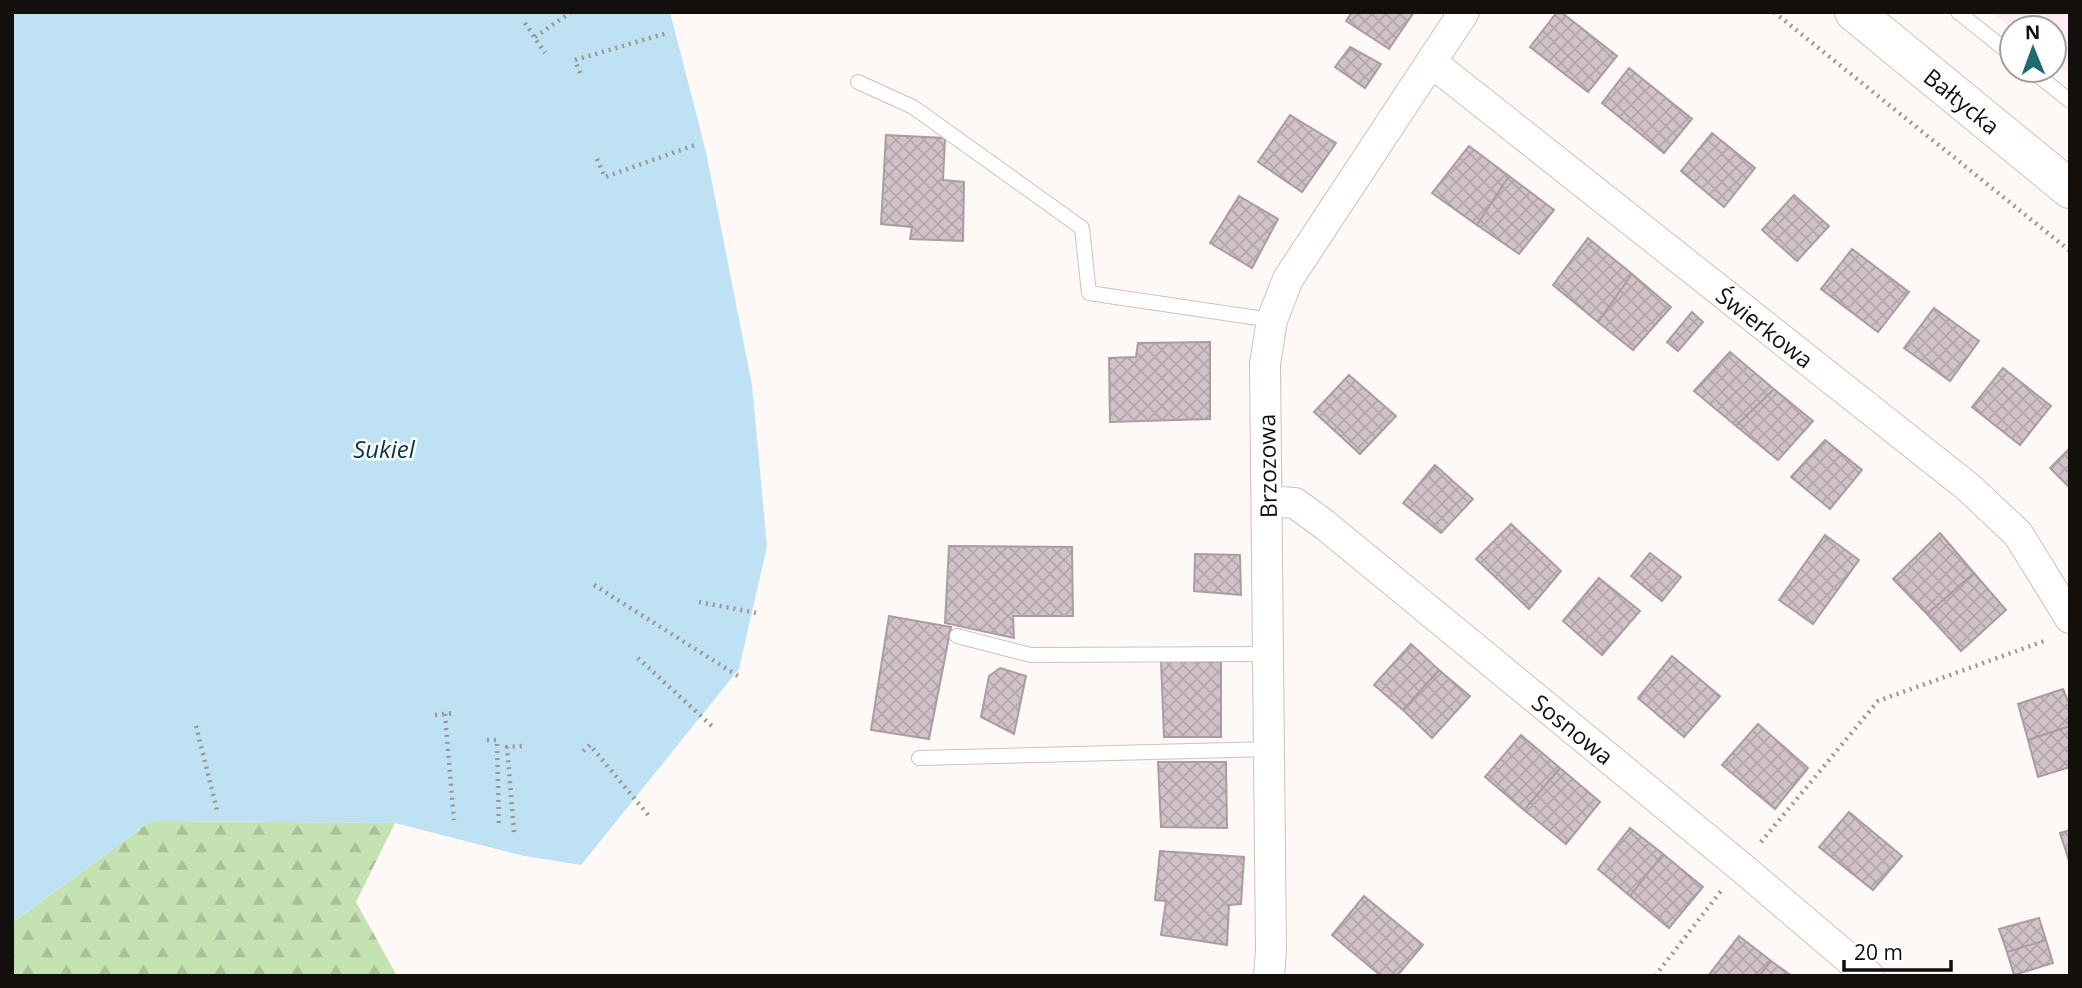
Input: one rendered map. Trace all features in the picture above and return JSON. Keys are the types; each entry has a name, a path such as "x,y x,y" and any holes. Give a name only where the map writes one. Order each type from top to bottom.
{"main road":[{"name":"Bałtycka","path":"1854,12 2070,188"}],"street":[{"name":"Brzozowa","path":"1269,976 1271,950 1265,364 1272,320 1288,279 1464,12"},
{"name":"Świerkowa","path":"1431,62 1968,487 2018,534 2063,627"},
{"name":"Sosnowa","path":"1267,501 1295,503 1325,525 1741,867 1869,976"}],"lane":[{"path":"1958,12 1998,44"},
{"path":"858,82 913,107 1082,228 1089,293 1272,320"},
{"path":"2049,84 2070,101"},
{"path":"957,636 1031,655 1269,654"},
{"path":"919,758 1269,749"}],"path":[{"path":"535,37 571,12"},
{"path":"1774,12 2070,251"},
{"path":"526,23 545,53"},
{"path":"580,73 575,60 667,33"},
{"path":"597,159 605,177 695,145"},
{"path":"594,584 738,676"},
{"path":"699,602 757,613"},
{"path":"1760,843 1878,701 2063,627"},
{"path":"638,658 715,729"},
{"path":"435,715 454,713"},
{"path":"445,714 454,820"},
{"path":"196,726 218,814"},
{"path":"487,740 497,740 499,828"},
{"path":"583,751 590,745 649,816"},
{"path":"514,832 507,747 522,746"},
{"path":"1655,976 1722,891"}],"shaded area":[{"path":"1991,12 2070,12 2070,75 2068,14 1998,14 1998,18"}],"green space":[{"path":"151,821 395,823 356,902 397,976 12,976 12,923"}],"water":[{"name":"Sukiel","path":"12,12 670,12 706,152 752,385 767,546 739,669 581,865 524,856 395,823 151,821 12,923"}],"building":[{"path":"1352,12 1414,12 1389,49 1346,21"},
{"path":"1557,12 1561,12 1617,56 1588,92 1530,47"},
{"path":"1350,47 1381,64 1365,88 1335,67"},
{"path":"1629,68 1692,119 1664,153 1602,103"},
{"path":"1290,115 1336,143 1302,192 1258,162"},
{"path":"1712,133 1755,168 1724,207 1681,171"},
{"path":"886,135 945,138 943,180 964,182 963,241 910,239 912,227 881,224"},
{"path":"1469,146 1509,176 1477,225 1432,193"},
{"path":"1509,176 1554,210 1519,254 1477,225"},
{"path":"1794,195 1829,226 1797,261 1762,230"},
{"path":"1239,196 1278,219 1252,268 1210,243"},
{"path":"1588,238 1632,274 1598,322 1553,285"},
{"path":"1852,249 1909,292 1878,332 1821,289"},
{"path":"1632,274 1671,307 1633,350 1598,322"},
{"path":"1934,308 1979,341 1950,381 1904,348"},
{"path":"1692,312 1703,322 1678,351 1667,342"},
{"path":"1210,342 1210,419 1110,422 1109,358 1136,357 1138,343"},
{"path":"1730,352 1774,389 1736,426 1694,391"},
{"path":"2003,368 2051,406 2020,445 1972,407"},
{"path":"1349,375 1396,416 1360,454 1314,412"},
{"path":"1774,389 1813,421 1778,460 1736,426"},
{"path":"1825,440 1862,470 1830,509 1791,477"},
{"path":"2070,448 2070,488 2050,468"},
{"path":"1435,465 1473,499 1441,533 1403,503"},
{"path":"1511,524 1561,571 1529,609 1476,559"},
{"path":"1940,533 1974,573 1927,614 1893,579"},
{"path":"1825,535 1859,560 1813,624 1779,600"},
{"path":"949,546 1072,547 1073,616 1013,616 1014,638 945,623"},
{"path":"1650,553 1681,577 1662,601 1631,576"},
{"path":"1195,554 1240,555 1241,595 1194,591"},
{"path":"1974,573 2006,610 1961,651 1927,614"},
{"path":"1599,578 1640,611 1602,655 1563,621"},
{"path":"889,616 951,627 929,739 871,730"},
{"path":"1411,644 1439,670 1403,710 1374,685"},
{"path":"1672,656 1720,696 1684,737 1638,698"},
{"path":"1161,661 1221,662 1221,737 1164,737"},
{"path":"1000,668 1026,676 1014,734 981,717 989,676"},
{"path":"1439,670 1470,696 1432,738 1403,710"},
{"path":"2063,689 2070,706 2070,726 2028,740 2018,704"},
{"path":"1758,724 1808,768 1775,809 1722,765"},
{"path":"2070,726 2070,767 2038,777 2028,740"},
{"path":"1521,735 1560,768 1524,810 1485,777"},
{"path":"1158,762 1226,762 1227,828 1161,827"},
{"path":"1560,768 1600,802 1566,844 1524,810"},
{"path":"1849,812 1902,856 1873,890 1819,847"},
{"path":"1630,828 1663,854 1630,896 1598,869"},
{"path":"2070,830 2070,864 2060,833"},
{"path":"1160,851 1244,857 1241,904 1229,905 1227,945 1161,935 1166,901 1155,900"},
{"path":"1663,854 1703,887 1669,928 1630,896"},
{"path":"1364,896 1423,945 1397,976 1381,976 1332,935"},
{"path":"2039,918 2046,940 2007,952 1999,929"},
{"path":"1739,936 1771,961 1759,976 1708,976"},
{"path":"2046,940 2053,963 2014,975 2007,952"},
{"path":"1771,961 1792,976 1759,976"}]}
